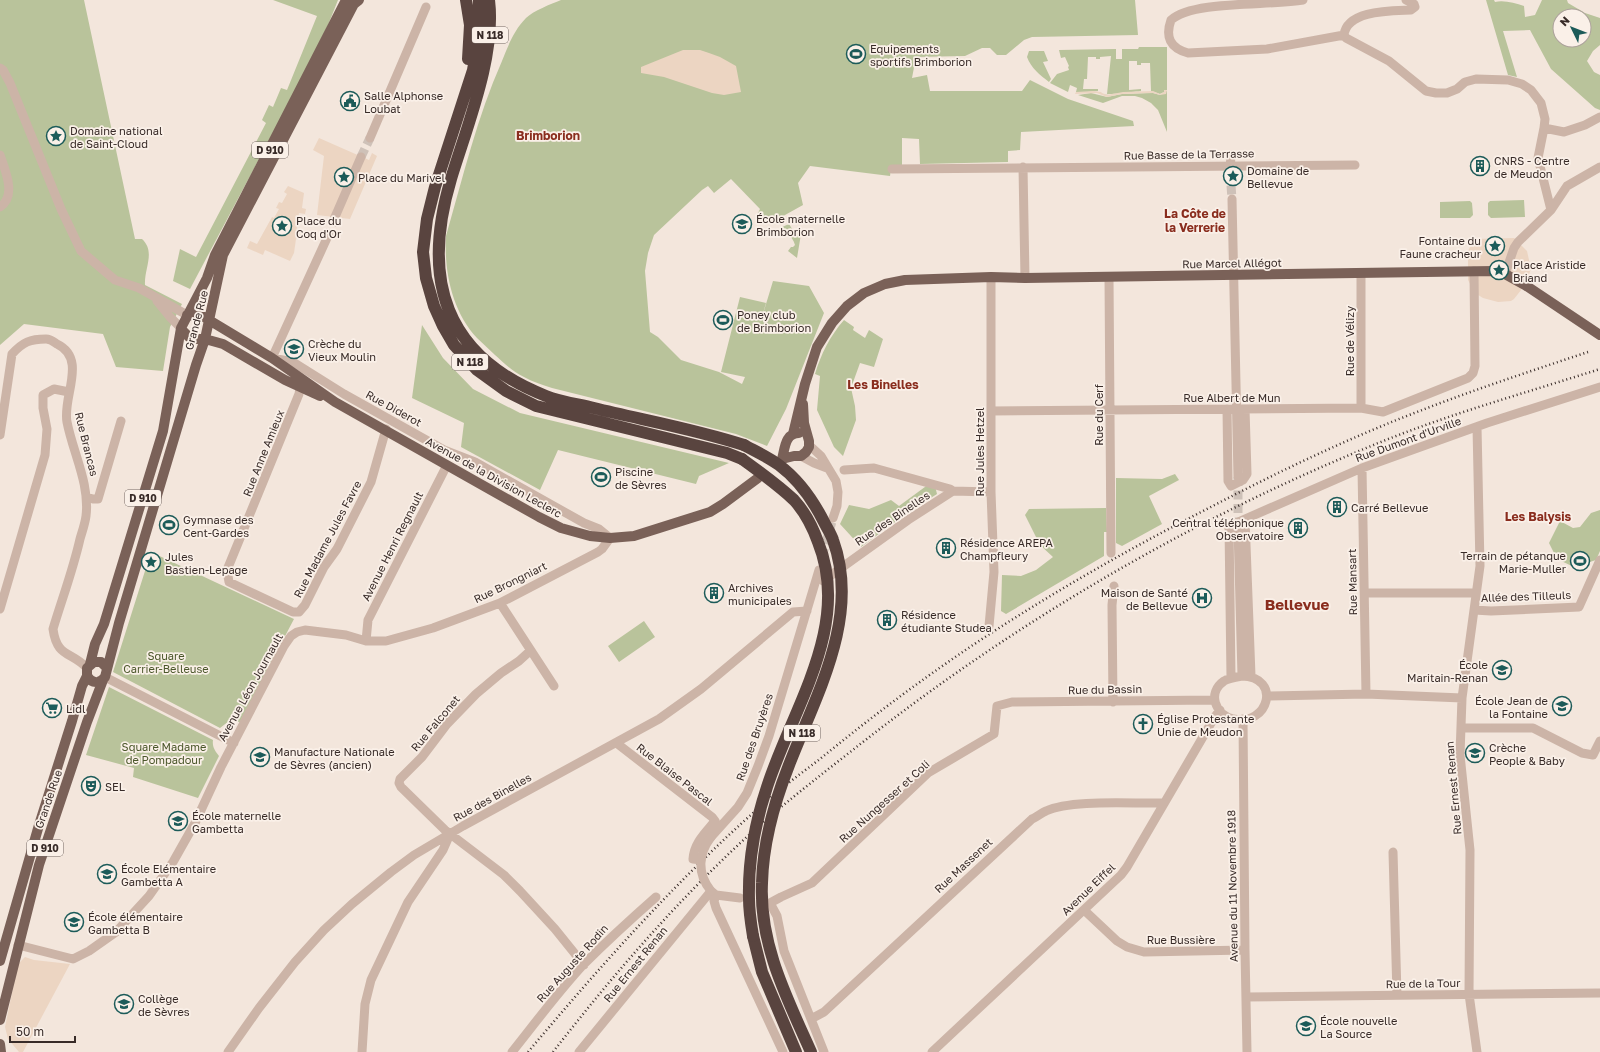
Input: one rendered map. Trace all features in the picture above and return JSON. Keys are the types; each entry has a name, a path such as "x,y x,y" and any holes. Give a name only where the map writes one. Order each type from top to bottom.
{"highway":[{"path":"466,0 470,25 466,69 467,89"},
{"name":"N 118","path":"479,0 478,41 473,70 435,187 427,219 423,252 426,278 434,306 454,345 477,370 506,391 536,406 727,453 742,459 768,477 794,501 814,530 820,547 827,571 829,605 825,632 815,666 767,786 757,820 750,855 748,901 753,936 762,972 796,1052"},
{"name":"N 118","path":"490,0 490,36 484,69 448,190 441,222 438,255 440,278 444,296 454,322 484,360 511,380 547,396 721,438 744,445 778,465 797,481 814,502 833,540 840,568 842,607 838,634 827,671 788,767 773,811 766,844 762,883 764,919 775,969 811,1052"}],"main road":[{"name":"Grande Rue","path":"0,961 39,825 94,647 104,624 164,431 182,328 187,315 207,278 214,255 320,51 352,1"},
{"name":"Grande Rue","path":"0,1020 22,946 39,865 105,675 195,367 205,339 223,255 352,1"},
{"name":"Rue Marcel Allégot","path":"991,277 1025,278 1494,271 1505,274 1526,285 1600,335"},
{"path":"802,398 804,423 808,441 806,452 798,456 782,459 789,437 793,434 802,398 810,366 817,347 832,323 847,306 864,293 884,284 905,280 991,277"},
{"path":"187,315 199,315 209,321"},
{"name":"Avenue de la Division Leclerc","path":"209,321 272,358 335,402"},
{"path":"182,328 185,334 191,339 205,339"},
{"name":"Avenue de la Division Leclerc","path":"205,339 223,344 276,376 300,388 335,402 386,429 539,517 561,528 590,536 610,538 634,536 710,512 758,478"},
{"path":"258,364 272,358"},
{"path":"793,434 802,434 808,441"},
{"path":"97,661 101,662 105,675 96,683 92,682 88,670 97,661"},
{"path":"0,1044 1,1052"}],"street":[{"path":"1303,0 1186,10 1171,20 1169,36 1172,44 1178,50 1188,53 1267,49 1344,35"},
{"path":"1344,35 1345,29 1349,24 1369,13 1411,10 1415,7 1414,4 1406,0"},
{"path":"370,138 426,8"},
{"path":"1344,35 1346,38 1389,61 1426,91 1447,93 1457,89 1465,82 1476,79 1508,80 1522,84 1531,90 1541,103 1545,118 1538,158 1551,210"},
{"path":"0,68 3,70 10,83 61,209 81,251 115,280 119,276"},
{"path":"1544,128 1564,132 1585,125 1600,117"},
{"path":"0,155 8,181 9,194 7,201 0,207"},
{"path":"1230,169 1231,155"},
{"path":"335,217 361,156"},
{"name":"Rue Basse de la Terrasse","path":"892,169 1023,167 1230,169 1354,165"},
{"path":"1023,167 1025,278"},
{"path":"1505,274 1514,248 1551,210 1567,186 1600,167"},
{"path":"1232,199 1238,477"},
{"path":"276,376 272,358 327,238"},
{"name":"Rue Albert de Mun","path":"991,411 1361,408 1382,412 1468,378 1472,373 1475,366 1474,271"},
{"path":"104,272 119,276 187,315"},
{"name":"Rue de Vélizy","path":"1361,273 1361,408"},
{"name":"Rue Jules Hetzel","path":"989,626 994,572 991,492 991,277"},
{"name":"Rue du Cerf","path":"1108,277 1111,553"},
{"path":"153,296 170,317 182,328"},
{"name":"Rue Brancas","path":"0,435 12,354 20,344 34,339 49,339 63,347 71,360 73,373 66,404 66,420 83,480 86,497 86,516 77,553 52,629 54,640 58,648 68,656 83,664 88,670"},
{"name":"Rue Diderot","path":"272,358 293,362 320,380 444,450 475,462 584,523 599,529 610,538"},
{"name":"Rue Dumont d'Urville","path":"1234,527 1245,519 1362,468 1477,427 1600,387"},
{"name":"Rue Anne Amieux","path":"299,612 293,612 229,582 227,570 299,394 300,388"},
{"path":"0,609 45,456 47,429 43,408 43,395 54,389 69,392"},
{"path":"1236,409 1246,474 1243,480 1231,486 1228,481 1236,409"},
{"path":"86,497 93,500 98,499 120,421"},
{"name":"Rue Ernest Renan","path":"1477,427 1480,566 1462,698 1460,728 1460,755 1470,850 1469,994 1477,1052"},
{"name":"Rue Madame Jules Favre","path":"299,612 305,605 324,567 337,549 371,482 386,429"},
{"path":"808,441 821,456 836,481 841,483 838,492 837,506 833,518"},
{"path":"798,456 827,468"},
{"name":"Avenue Henri Regnault","path":"366,640 368,620 447,464"},
{"path":"844,470 874,468 953,491 991,492"},
{"name":"Rue Mansart","path":"1362,468 1366,694"},
{"name":"Rue des Binelles","path":"814,588 883,536 953,491"},
{"path":"1245,519 1246,676"},
{"path":"1234,527 1246,676"},
{"path":"1231,678 1234,527"},
{"name":"Rue Brongniart","path":"366,640 386,642 433,628 500,603 598,552 610,538"},
{"name":"Allée des Tilleuls","path":"1474,610 1579,607 1600,560"},
{"name":"Rue des Bruyères","path":"701,860 704,849 712,837 738,807 747,793 769,736 819,570"},
{"path":"1113,702 1112,605 1114,586"},
{"path":"1365,593 1476,593"},
{"path":"500,603 554,686"},
{"name":"Rue des Binelles","path":"228,1052 294,962 324,930 352,904 391,872 414,855 450,834 659,719 701,689 793,612 807,611"},
{"name":"Avenue Léon Journault","path":"22,946 73,959 89,951 116,932 149,896 173,862 195,823 220,767 284,646 291,636 297,632 305,630 346,635 366,640"},
{"name":"Rue Falconet","path":"450,834 401,787 399,783 400,779 422,757 447,724 476,694 530,651"},
{"path":"105,675 234,743"},
{"path":"1246,676 1260,681 1266,688 1268,696 1264,708 1254,717 1243,720 1229,717 1220,710 1214,700 1216,690 1223,682 1231,678 1246,676"},
{"path":"1268,696 1366,694 1462,698"},
{"name":"Rue du Bassin","path":"997,706 1012,702 1214,700"},
{"name":"Rue Nungesser et Coli","path":"811,1019 784,951 778,916 770,903 812,883 928,773 994,734 997,706"},
{"name":"Avenue Eiffel","path":"932,1052 1121,875 1220,710"},
{"name":"Avenue du 11 Novembre 1918","path":"1243,720 1247,1052"},
{"path":"1460,728 1533,728 1582,753 1593,755 1600,741"},
{"name":"Rue Blaise Pascal","path":"617,742 712,817 714,821 703,834 694,852 693,859 701,860"},
{"name":"Rue Massenet","path":"811,1019 824,1012 1032,819 1046,811 1083,804 1164,803"},
{"path":"362,1052 365,1004 371,980 408,902 443,850 450,834 504,875 555,929 584,965"},
{"path":"1393,852 1397,995"},
{"path":"701,860 703,878 714,893 716,908 783,1052"},
{"path":"714,893 740,898"},
{"name":"Rue Ernest Renan","path":"579,1052 714,893"},
{"name":"Rue Auguste Rodin","path":"512,1052 584,965 615,934 656,897"},
{"name":"Rue Bussière","path":"1084,910 1117,941 1127,947 1144,952 1245,950"},
{"name":"Rue de la Tour","path":"1246,997 1600,993"},
{"path":"811,1019 824,1052"}],"green space":[{"name":"Domaine national de Saint-Cloud","path":"0,0 84,0 135,239 142,239 148,249 149,255 145,285 182,304 170,327 163,371 116,367 103,334 24,324 0,345"},
{"path":"273,0 338,0 328,25 292,97 190,289 173,281 180,249 196,257 266,123 262,120 269,105 273,107 281,88 287,90 317,16"},
{"path":"561,0 1135,0 1138,35 1032,37 1024,40 1006,55 997,55 990,48 982,48 965,56 916,57 912,78 927,75 930,91 1022,91 1030,80 1068,99 1133,121 1134,126 1021,132 1020,150 1008,151 1008,162 920,164 919,139 902,138 902,169 891,169 890,176 810,166 798,183 803,205 776,220 773,215 764,224 757,215 760,209 731,179 714,193 708,186 702,190 654,235 648,253 645,271 650,332 658,337 681,360 719,372 742,384 745,377 721,372 740,297 766,303 759,327 773,281 809,286 824,313 786,409 767,446 736,434 552,388 531,380 512,370 495,355 477,338 461,316 451,290 448,277 446,263 446,236 478,125 493,82 509,44 518,28 526,18 533,13"},
{"path":"1486,0 1494,0 1495,2 1510,2 1524,6 1525,17 1535,15 1542,0 1567,0 1568,3 1576,8 1552,8 1552,48 1592,48 1592,15 1600,18 1600,45 1593,51 1587,61 1594,72 1600,75 1600,110 1595,108 1551,69 1530,30 1503,31 1517,77 1508,75"},
{"path":"1139,47 1167,47 1167,90 1164,90 1164,92 1160,94 1151,91 1150,63 1141,63 1141,65 1137,65 1137,61 1129,61 1129,90 1141,89 1141,91 1107,94 1111,56 1100,57 1100,59 1096,59 1096,57 1088,57 1087,79 1084,79 1083,89 1098,89 1098,91 1077,93 1077,88 1070,85 1068,92 1050,83 1057,74 1069,70 1065,57 1061,58 1059,50 1116,49 1116,59 1122,59 1122,49 1138,49"},
{"path":"1029,51 1044,51 1048,61 1043,62 1051,79 1049,82 1031,65 1027,57"},
{"path":"1166,91 1167,132 1158,110 1151,103 1142,98 1135,96 1122,96 1103,103 1078,95 1091,93 1107,97 1122,94 1153,93 1160,95"},
{"path":"1524,200 1525,217 1491,218 1488,215 1488,203 1490,201"},
{"path":"1470,201 1472,203 1473,215 1470,218 1440,218 1440,202"},
{"path":"789,224 794,232 801,234 797,258 788,251 795,245 794,241 782,227"},
{"path":"844,320 854,327 853,330 865,338 869,330 883,339 874,367 860,363 851,388 856,420 843,456 834,447 817,410 820,376 815,374 826,346 834,332"},
{"path":"422,325 443,358 473,389 520,413 729,463 699,476 696,484 558,450 540,490 461,447 464,423 412,398"},
{"path":"1175,474 1179,480 1149,496 1162,524 1122,546 1116,543 1116,478 1162,479"},
{"path":"929,484 935,486 937,494 910,511 861,547 840,524 849,505 869,509 891,500 899,506"},
{"path":"1106,508 1107,532 1104,532 1104,556 1006,614 1001,611 1002,575 1021,576 1036,570 1053,557 1040,545 1025,515 1029,509"},
{"path":"1600,510 1600,551 1596,560 1574,567 1557,559 1549,543 1560,521 1573,528 1580,527 1591,513"},
{"name":"Square Carrier-Belleuse","path":"151,552 294,619 240,722 229,721 220,728 113,672"},
{"path":"644,621 655,637 619,662 608,646"},
{"name":"Square Madame de Pompadour","path":"109,687 213,740 214,749 219,756 198,798 133,777 134,768 86,755"}],"shaded area":[{"path":"683,50 700,50 720,57 736,66 741,92 724,95 712,93 664,77 641,73 641,67"},
{"path":"1164,90 1167,90 1166,94 1160,95 1147,93 1122,94 1107,97 1097,93 1075,94 1076,92 1093,91 1101,92 1107,95 1123,92 1153,91 1160,94 1164,92"},
{"name":"Place du Marivel","path":"319,138 369,160 372,153 377,156 350,219 317,215 324,156 313,150"},
{"name":"Place du Coq d'Or","path":"288,186 304,193 302,208 306,209 305,214 299,213 296,234 302,235 302,239 296,239 294,253 290,261 265,250 263,255 247,248 250,241 257,244 272,217 274,218 279,209 276,208 279,202 282,203 287,194 284,192"},
{"name":"Place Aristide Briand","path":"1514,238 1527,251 1531,269 1525,285 1511,301 1498,302 1483,298 1475,293 1468,280 1468,251 1474,239"},
{"path":"25,957 34,960 70,964 23,1052 19,1052 8,1039 5,1027 18,964"}],"tunnel":[{"path":"361,157 370,138"},
{"path":"1230,172 1232,199"},
{"path":"327,238 335,217"},
{"path":"1238,477 1238,528"},
{"path":"822,557 833,518"}],"railway":[{"path":"528,1052 614,953 674,889 736,828 781,789 877,714 976,643 1060,590 1118,557 1176,525 1310,458 1363,434 1438,404 1588,352"},
{"path":"553,1052 640,946 687,895 750,834 808,785 854,749 914,703 976,659 1104,578 1170,541 1238,506 1306,474 1376,444 1431,423 1600,369"}],"place":[{"name":"Equipements sportifs Brimborion","path":"856,54"},
{"name":"Salle Alphonse Loubat","path":"350,101"},
{"name":"Domaine national de Saint-Cloud","path":"56,136"},
{"name":"CNRS - Centre de Meudon","path":"1480,166"},
{"name":"Domaine de Bellevue","path":"1233,176"},
{"name":"Place du Marivel","path":"344,177"},
{"name":"École maternelle Brimborion","path":"742,224"},
{"name":"Place du Coq d'Or","path":"282,226"},
{"name":"Fontaine du Faune cracheur","path":"1495,246"},
{"name":"Place Aristide Briand","path":"1499,270"},
{"name":"Poney club de Brimborion","path":"723,320"},
{"name":"Crèche du Vieux Moulin","path":"294,349"},
{"name":"Piscine de Sèvres","path":"601,477"},
{"name":"Carré Bellevue","path":"1337,507"},
{"name":"Gymnase des Cent-Gardes","path":"169,525"},
{"name":"Central téléphonique Observatoire","path":"1298,528"},
{"name":"Résidence AREPA Champfleury","path":"946,548"},
{"name":"Terrain de pétanque Marie-Muller","path":"1580,561"},
{"name":"Jules Bastien-Lepage","path":"151,562"},
{"name":"Archives municipales","path":"714,593"},
{"name":"Maison de Santé de Bellevue","path":"1202,598"},
{"name":"Résidence étudiante Studea","path":"887,620"},
{"name":"École Maritain-Renan","path":"1502,670"},
{"name":"École Jean de la Fontaine","path":"1562,706"},
{"name":"Lidl","path":"52,708"},
{"name":"Église Protestante Unie de Meudon","path":"1143,724"},
{"name":"Crèche People & Baby","path":"1475,753"},
{"name":"Manufacture Nationale de Sèvres (ancien)","path":"260,757"},
{"name":"SEL","path":"91,786"},
{"name":"École maternelle Gambetta","path":"178,821"},
{"name":"École Elémentaire Gambetta A","path":"107,874"},
{"name":"École élémentaire Gambetta B","path":"74,922"},
{"name":"Collège de Sèvres","path":"124,1004"},
{"name":"École nouvelle La Source","path":"1306,1026"}],"district":[{"name":"Brimborion","path":"548,135"},
{"name":"La Côte de la Verrerie","path":"1195,220"},
{"name":"Les Binelles","path":"883,384"},
{"name":"Les Balysis","path":"1538,516"},
{"name":"Bellevue","path":"1297,604"}]}
